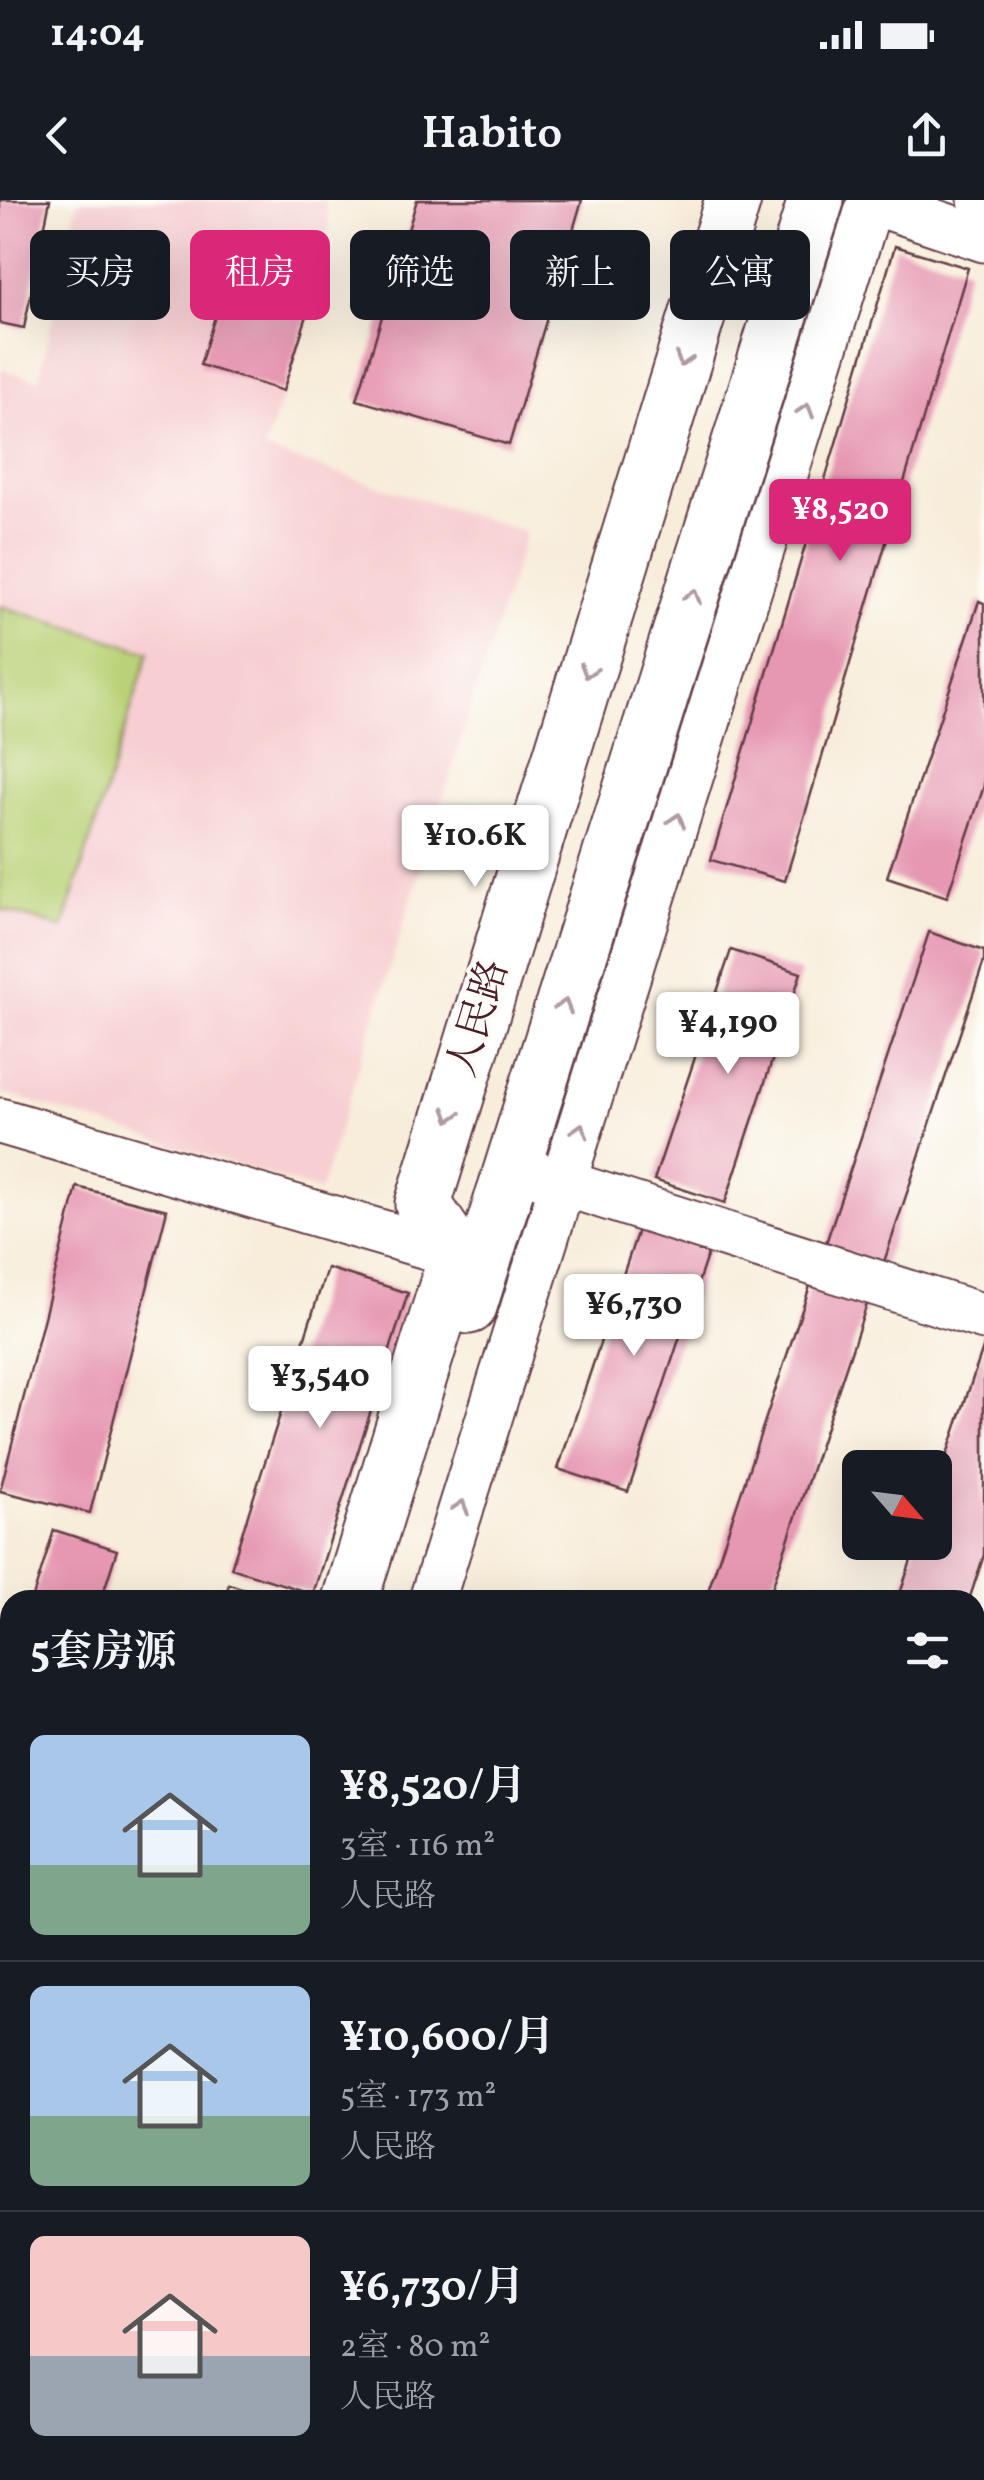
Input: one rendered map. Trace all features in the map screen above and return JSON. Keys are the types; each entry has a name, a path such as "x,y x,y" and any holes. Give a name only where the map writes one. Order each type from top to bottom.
{"main road":[{"name":"人民路","path":"470,1259 423,1204 733,200"},
{"name":"人民路","path":"354,1590 470,1259 539,1175 816,200"},
{"name":"人民路","path":"381,1590 470,1259"}],"street":[{"path":"435,1590 539,1175 871,200 984,239"},
{"path":"0,1121 470,1259"},
{"path":"539,1175 984,1316"}],"shaded area":[{"path":"78,200 324,200 330,230 190,230 190,320 308,320 264,450 526,532 320,1191 0,1092 0,369 39,380 52,320 170,320 170,230 72,230"}],"green space":[{"path":"0,606 149,652 63,928 0,909"}],"building":[{"path":"0,200 50,200 44,230 30,230 30,298 24,328 0,323"},
{"path":"417,200 582,200 573,230 510,230 510,320 546,320 509,445 357,400 381,320 490,320 490,230 408,230"},
{"path":"895,246 968,268 785,881 711,860"},
{"path":"214,320 306,320 283,391 200,365"},
{"path":"979,601 984,603 984,786 947,897 887,877"},
{"path":"929,932 984,951 984,961 883,1265 825,1246"},
{"path":"731,950 801,973 725,1203 654,1180"},
{"path":"77,1187 167,1210 90,1513 0,1491"},
{"path":"639,1227 709,1250 628,1492 558,1469"},
{"path":"327,1268 408,1293 314,1590 300,1590 231,1568"},
{"path":"812,1280 869,1298 771,1590 708,1590"},
{"path":"984,1345 984,1555 972,1590 901,1590 911,1560 952,1560 952,1450 949,1450"},
{"path":"54,1530 117,1550 104,1590 35,1590"},
{"path":"229,1584 248,1590 227,1590"}]}
